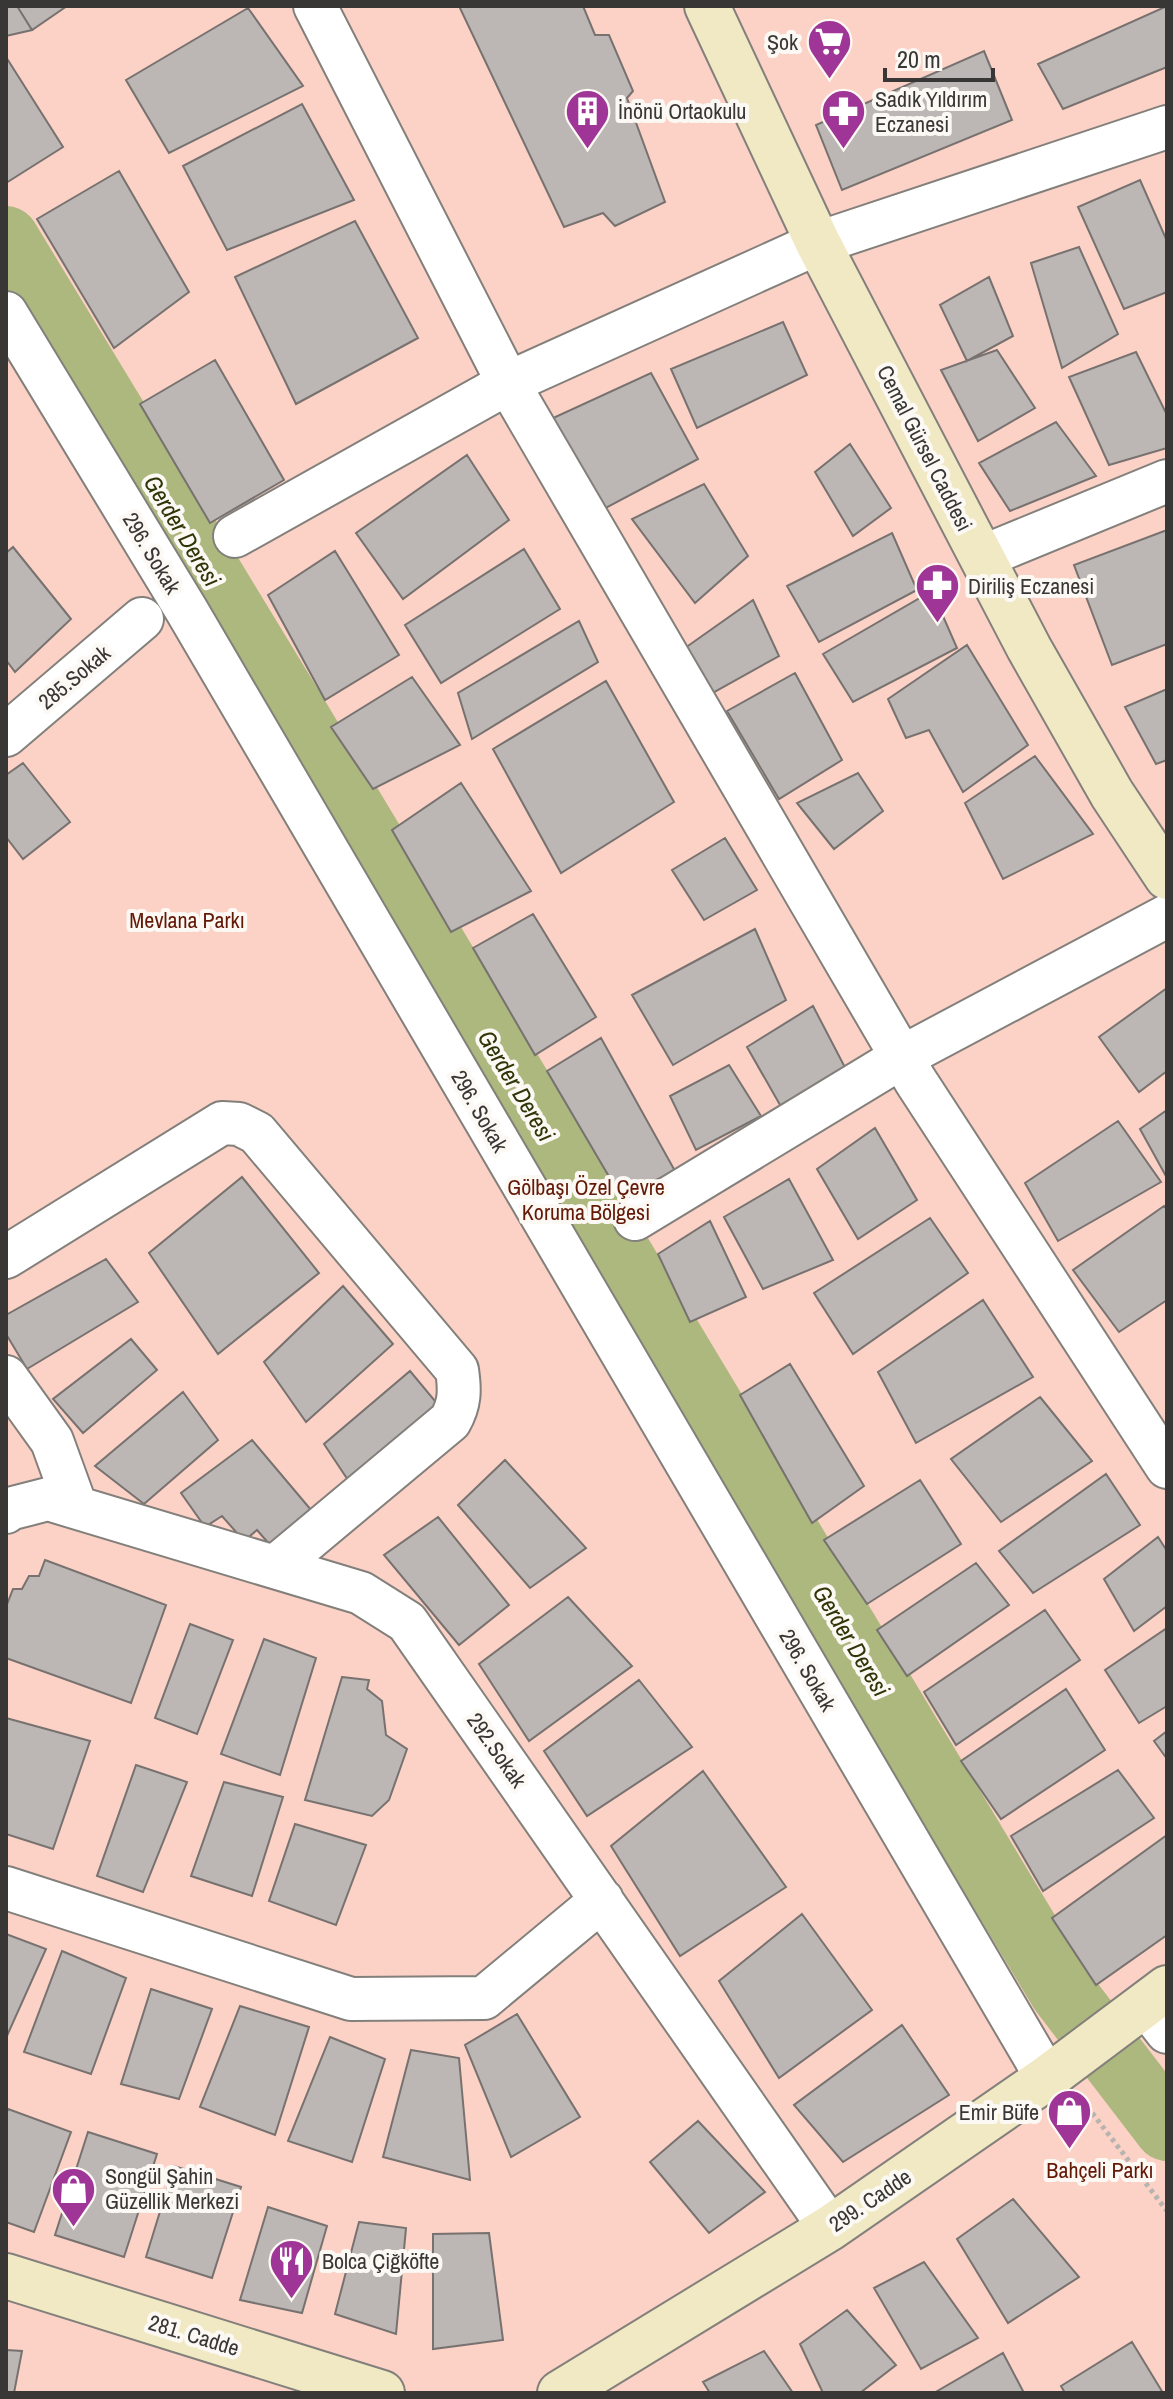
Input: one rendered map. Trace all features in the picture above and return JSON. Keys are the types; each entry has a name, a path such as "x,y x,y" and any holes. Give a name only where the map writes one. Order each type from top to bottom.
{"street":[{"path":"315,6 508,383 902,1057 1167,1467"},
{"name":"Cemal Gürsel Caddesi","path":"707,6 818,243 1029,648 1112,794 1167,877"},
{"path":"235,536 508,383 818,243 1167,127"},
{"name":"296. Sokak","path":"6,313 187,611 1047,2078"},
{"path":"982,557 1167,481"},
{"name":"285.Sokak","path":"7,732 142,619"},
{"path":"635,1219 902,1057 1167,916"},
{"path":"6,1257 222,1123 239,1124 257,1133 457,1370 460,1388 458,1408 450,1421 275,1567"},
{"path":"6,1377 52,1441 76,1507"},
{"name":"292.Sokak","path":"6,1512 48,1499 361,1593 407,1622 830,2228"},
{"path":"6,1888 351,1999 484,1998 602,1900"},
{"name":"299. Cadde","path":"560,2393 830,2228 1047,2078 1082,2050 1153,2009"},
{"name":"281. Cadde","path":"6,2276 382,2393"}],"path":[{"path":"1093,2114 1167,2211"}],"green space":[{"name":"Gölbaşı Özel Çevre Koruma Bölgesi","path":"6,6 1167,6 1167,2393 6,2393"}],"building":[{"path":"6,6 17,6 32,30 6,36"},
{"path":"17,6 67,6 32,30"},
{"name":"İnönü Ortaokulu","path":"459,6 583,6 595,35 609,35 633,91 627,98 665,202 615,226 603,213 564,227"},
{"path":"1167,6 1167,67 1063,109 1038,64"},
{"path":"248,8 303,86 169,153 126,80"},
{"path":"984,51 1012,120 842,190 816,125"},
{"path":"6,57 63,147 6,183"},
{"path":"302,104 354,200 227,250 183,166"},
{"path":"119,171 189,292 114,348 37,219"},
{"path":"1140,180 1167,241 1167,292 1124,309 1078,207"},
{"path":"355,221 418,338 296,404 235,277"},
{"path":"1079,247 1118,334 1062,368 1031,263"},
{"path":"989,277 1013,336 967,361 940,305"},
{"path":"783,322 807,375 697,428 671,369"},
{"path":"997,350 1035,408 978,441 941,370"},
{"path":"1136,352 1167,415 1167,448 1109,465 1069,377"},
{"path":"215,360 284,480 210,523 140,404"},
{"path":"651,373 698,459 598,512 551,419"},
{"path":"1056,422 1096,476 1010,511 979,463"},
{"path":"850,444 891,508 853,536 815,472"},
{"path":"467,455 509,520 403,599 356,533"},
{"path":"704,484 748,556 695,603 632,519"},
{"path":"1167,530 1167,644 1112,665 1074,565"},
{"path":"892,533 917,590 819,642 787,586"},
{"path":"13,547 71,619 15,672 6,660 6,553"},
{"path":"524,549 560,609 441,683 405,625"},
{"path":"335,551 399,655 325,700 268,595"},
{"path":"932,591 957,648 853,702 823,654"},
{"path":"753,600 779,656 707,696 685,648"},
{"path":"579,621 598,662 472,739 458,693"},
{"path":"967,645 1028,745 963,792 929,730 906,738 888,699"},
{"path":"795,673 842,760 779,799 727,711"},
{"path":"412,677 460,745 373,789 331,727"},
{"path":"606,681 674,802 561,873 493,749"},
{"path":"1167,689 1167,760 1156,764 1125,707"},
{"path":"1035,756 1093,834 1003,879 965,803"},
{"path":"23,763 70,822 23,859 6,837 6,775"},
{"path":"858,773 883,811 834,849 797,803"},
{"path":"461,783 531,891 451,932 392,830"},
{"path":"725,838 757,890 704,920 672,870"},
{"path":"533,914 596,1017 535,1055 473,948"},
{"path":"755,929 786,1000 673,1065 632,995"},
{"path":"1167,988 1167,1071 1139,1092 1099,1037"},
{"path":"813,1006 850,1077 784,1112 747,1047"},
{"path":"601,1038 675,1171 621,1197 547,1071"},
{"path":"729,1065 761,1116 696,1150 670,1096"},
{"path":"1167,1110 1167,1178 1140,1129"},
{"path":"1118,1121 1161,1182 1058,1241 1025,1183"},
{"path":"875,1128 917,1200 858,1239 817,1169"},
{"path":"242,1177 319,1273 218,1354 149,1253"},
{"path":"789,1179 833,1260 763,1289 724,1217"},
{"path":"1164,1206 1167,1209 1167,1300 1119,1332 1073,1270"},
{"path":"930,1218 968,1273 853,1354 814,1293"},
{"path":"710,1221 746,1297 690,1322 658,1254"},
{"path":"106,1259 138,1302 27,1369 6,1334 6,1315"},
{"path":"343,1286 393,1344 306,1422 264,1362"},
{"path":"983,1300 1033,1377 916,1443 878,1372"},
{"path":"131,1339 157,1370 83,1433 53,1399"},
{"path":"790,1364 864,1486 812,1523 740,1395"},
{"path":"410,1371 445,1413 354,1489 324,1444"},
{"path":"183,1392 218,1440 144,1504 95,1466"},
{"path":"1040,1397 1092,1461 1001,1522 951,1459"},
{"path":"252,1440 317,1517 277,1553 257,1530 244,1541 222,1516 205,1527 181,1493"},
{"path":"505,1460 586,1548 530,1588 458,1505"},
{"path":"1106,1474 1140,1525 1033,1593 999,1551"},
{"path":"920,1480 961,1544 867,1604 824,1540"},
{"path":"438,1517 509,1605 459,1645 384,1555"},
{"path":"1158,1537 1167,1551 1167,1606 1134,1631 1104,1579"},
{"path":"45,1560 166,1605 131,1703 6,1658 6,1607 13,1589 22,1589 29,1576 39,1576"},
{"path":"976,1563 1009,1605 907,1676 877,1630"},
{"path":"568,1597 632,1666 529,1741 479,1664"},
{"path":"1045,1610 1080,1660 956,1745 924,1692"},
{"path":"190,1624 233,1640 197,1734 155,1718"},
{"path":"1167,1628 1167,1706 1139,1723 1105,1670"},
{"path":"264,1639 316,1658 280,1775 221,1754"},
{"path":"342,1677 369,1680 367,1689 382,1701 386,1735 407,1749 389,1800 372,1816 305,1800"},
{"path":"639,1680 692,1747 587,1816 544,1751"},
{"path":"1066,1689 1105,1750 1001,1819 961,1761"},
{"path":"6,1718 90,1741 53,1849 6,1834"},
{"path":"1167,1731 1167,1759 1154,1741"},
{"path":"136,1765 187,1782 143,1892 97,1876"},
{"path":"1118,1770 1154,1818 1043,1891 1011,1836"},
{"path":"703,1771 786,1887 680,1956 611,1846"},
{"path":"224,1782 283,1797 252,1896 191,1876"},
{"path":"295,1824 366,1845 336,1925 269,1901"},
{"path":"1167,1835 1167,1935 1096,1985 1052,1918"},
{"path":"802,1914 872,2010 779,2078 719,1981"},
{"path":"6,1934 46,1949 6,2038"},
{"path":"62,1951 126,1978 91,2074 24,2052"},
{"path":"151,1989 212,2009 179,2099 121,2084"},
{"path":"240,2006 309,2027 275,2135 200,2107"},
{"path":"517,2014 580,2117 511,2157 465,2045"},
{"path":"902,2025 949,2095 843,2162 794,2105"},
{"path":"330,2037 385,2059 352,2162 288,2141"},
{"path":"411,2050 459,2058 470,2180 383,2157"},
{"path":"8,2109 71,2132 34,2232 6,2222"},
{"path":"698,2121 765,2192 709,2233 650,2162"},
{"path":"88,2132 157,2154 124,2257 55,2235"},
{"path":"174,2166 241,2187 212,2278 146,2257"},
{"path":"1013,2199 1079,2277 1008,2323 957,2239"},
{"path":"268,2207 327,2226 302,2313 240,2300"},
{"path":"359,2222 406,2228 396,2334 335,2314"},
{"path":"489,2233 503,2340 433,2349 433,2234"},
{"path":"924,2262 978,2338 921,2369 874,2288"},
{"path":"847,2310 896,2365 860,2393 823,2393 800,2344"},
{"path":"1132,2342 1163,2393 1065,2393 1061,2386"},
{"path":"6,2350 22,2351 14,2393 6,2393"},
{"path":"764,2351 793,2393 710,2393 703,2382"},
{"path":"1003,2353 1024,2393 934,2393"}],"waterway":[{"name":"Gerder Deresi","path":"6,239 1062,1991 1167,2128"}],"place":[{"name":"Şok","path":"829,81"},
{"name":"İnönü Ortaokulu","path":"587,150"},
{"name":"Sadık Yıldırım Eczanesi","path":"844,151"},
{"name":"Diriliş Eczanesi","path":"937,625"},
{"name":"Emir Büfe","path":"1070,2151"},
{"name":"Songül Şahin Güzellik Merkezi","path":"74,2228"},
{"name":"Bolca Çiğköfte","path":"291,2300"}],"park label":[{"name":"Mevlana Parkı","path":"187,920"},
{"name":"Bahçeli Parkı","path":"1100,2170"}]}
